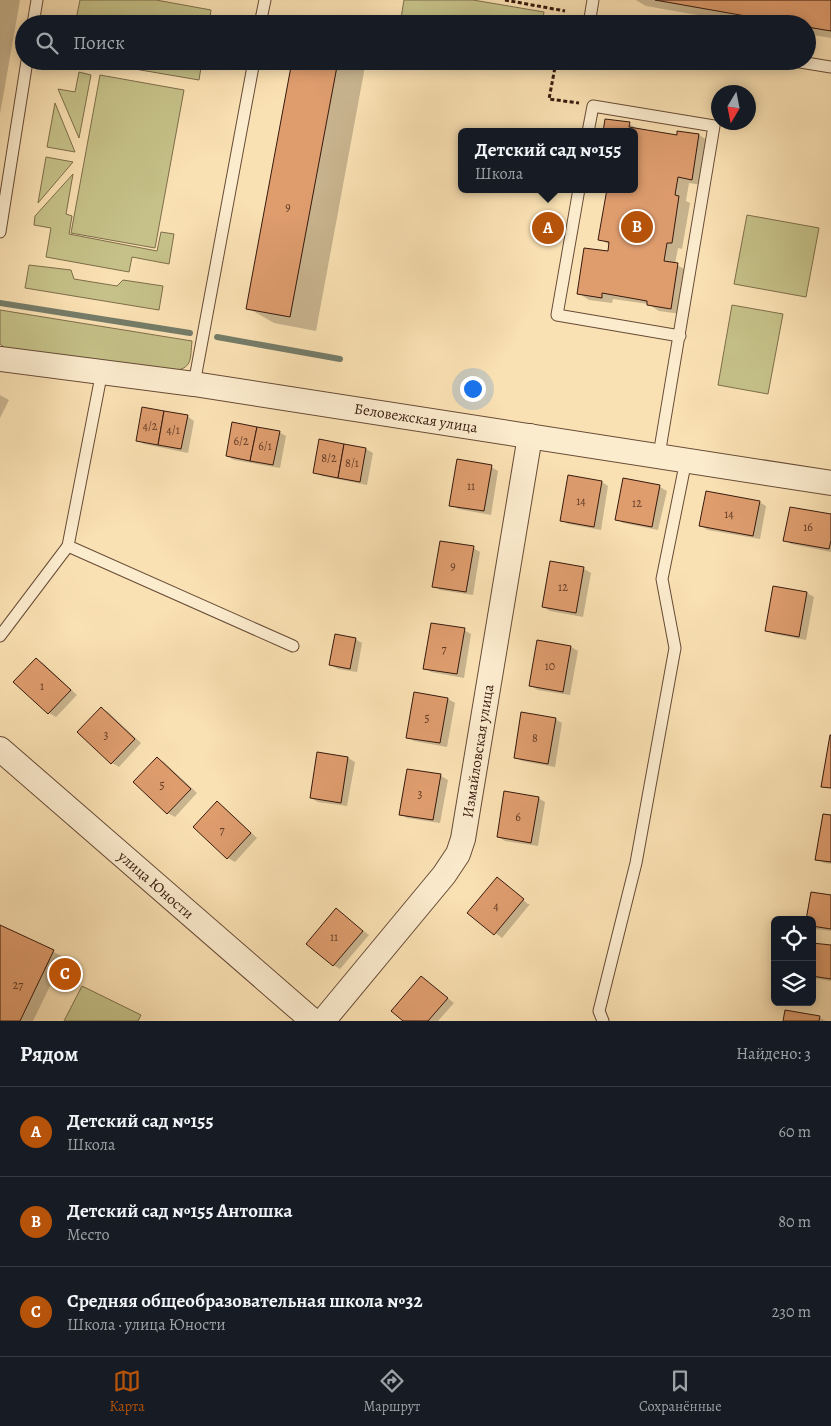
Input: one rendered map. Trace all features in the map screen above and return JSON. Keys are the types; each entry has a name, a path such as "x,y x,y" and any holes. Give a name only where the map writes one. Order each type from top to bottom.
{"street":[{"name":"Беловежская улица","path":"0,359 194,384 831,483"},
{"name":"Измайловская улица","path":"323,1021 444,875 458,854 463,839 530,436"},
{"name":"улица Юности","path":"0,749 313,1021"}],"lane":[{"path":"34,15 37,0"},
{"path":"262,15 265,0"},
{"path":"590,15 593,0"},
{"path":"816,65 831,67"},
{"path":"0,232 26,70"},
{"path":"194,384 252,70"},
{"path":"589,128 593,106 714,126 659,456"},
{"path":"577,193 557,315 680,336"},
{"path":"0,636 68,546 102,371"},
{"path":"603,1021 599,1011 636,863 675,648 662,579 686,460"},
{"path":"68,546 293,646"}],"path":[{"path":"505,0 565,11"},
{"path":"554,70 549,99 593,106"}],"shaded area":[{"path":"80,0 156,0 211,10 210,15 77,15"},
{"path":"404,0 473,0 544,12 544,15 402,15"},
{"path":"141,70 201,70 199,80"},
{"path":"79,72 91,75 79,138 58,89 75,92"},
{"path":"100,75 184,90 155,248 71,233"},
{"path":"55,103 75,152 47,147"},
{"path":"46,157 73,162 38,203"},
{"path":"73,174 66,214 72,216 69,234 157,251 161,232 174,234 169,264 132,257 129,272 46,257 51,228 34,225 35,216"},
{"path":"747,215 819,228 806,297 734,284"},
{"path":"29,265 71,270 74,279 117,286 123,280 163,286 159,310 25,288"},
{"path":"732,305 783,314 768,394 718,385"},
{"path":"0,310 192,341 189,362 183,368 171,371 5,348 0,344"},
{"path":"82,986 141,1015 138,1021 64,1021"}],"building":[{"path":"655,0 831,0 831,31 816,28 816,15 740,15"},
{"path":"290,70 336,70 290,317 246,309"},
{"path":"605,119 630,122 629,127 635,128 604,128"},
{"path":"638,128 677,135 677,131 699,134 692,180 678,177 675,195 679,196 672,243 667,243 664,261 678,263 671,309 647,305 647,301 602,293 602,298 577,294 584,248 608,251 609,242 598,240 606,193 638,193"},
{"path":"142,407 164,411 158,445 136,441"},
{"path":"164,411 188,415 181,449 158,445"},
{"path":"232,422 257,427 250,461 226,456"},
{"path":"257,427 280,431 273,465 250,461"},
{"path":"319,439 344,444 338,478 313,473"},
{"path":"344,444 366,448 360,482 338,478"},
{"path":"457,459 492,465 484,511 449,506"},
{"path":"568,475 602,481 594,527 560,521"},
{"path":"623,478 660,485 652,527 615,520"},
{"path":"706,491 760,501 753,536 699,526"},
{"path":"790,507 831,514 829,549 783,541"},
{"path":"440,541 474,546 466,592 432,587"},
{"path":"550,561 584,567 576,613 542,607"},
{"path":"773,586 807,592 799,637 765,631"},
{"path":"431,623 465,628 457,674 423,669"},
{"path":"335,634 356,638 350,669 329,665"},
{"path":"537,640 571,646 563,692 529,686"},
{"path":"36,658 71,690 48,714 13,682"},
{"path":"414,692 448,698 440,743 406,738"},
{"path":"101,707 135,739 111,764 77,732"},
{"path":"521,712 556,718 548,764 514,758"},
{"path":"831,735 831,788 821,787"},
{"path":"317,752 348,757 341,803 310,798"},
{"path":"157,757 191,789 167,814 133,782"},
{"path":"407,769 441,774 433,820 399,815"},
{"path":"504,791 539,797 531,843 497,837"},
{"path":"217,801 251,833 227,859 193,827"},
{"path":"823,814 831,815 831,862 815,860"},
{"path":"497,877 524,899 494,935 467,913"},
{"path":"811,892 831,895 831,929 816,927 816,916 807,916"},
{"path":"336,908 363,931 333,966 306,944"},
{"path":"0,925 54,950 20,1021 0,1021"},
{"path":"816,943 831,945 831,979 816,977"},
{"path":"421,976 448,998 428,1021 403,1021 391,1011"},
{"path":"785,1010 820,1016 819,1021 783,1021"}],"waterway":[{"path":"0,303 190,333"},
{"path":"217,337 340,359"}],"place":[{"name":"Детский сад №155 Антошка","path":"637,227"},
{"name":"Детский сад №155","path":"548,228"},
{"name":"Средняя общеобразовательная школа №32","path":"65,974"}]}
